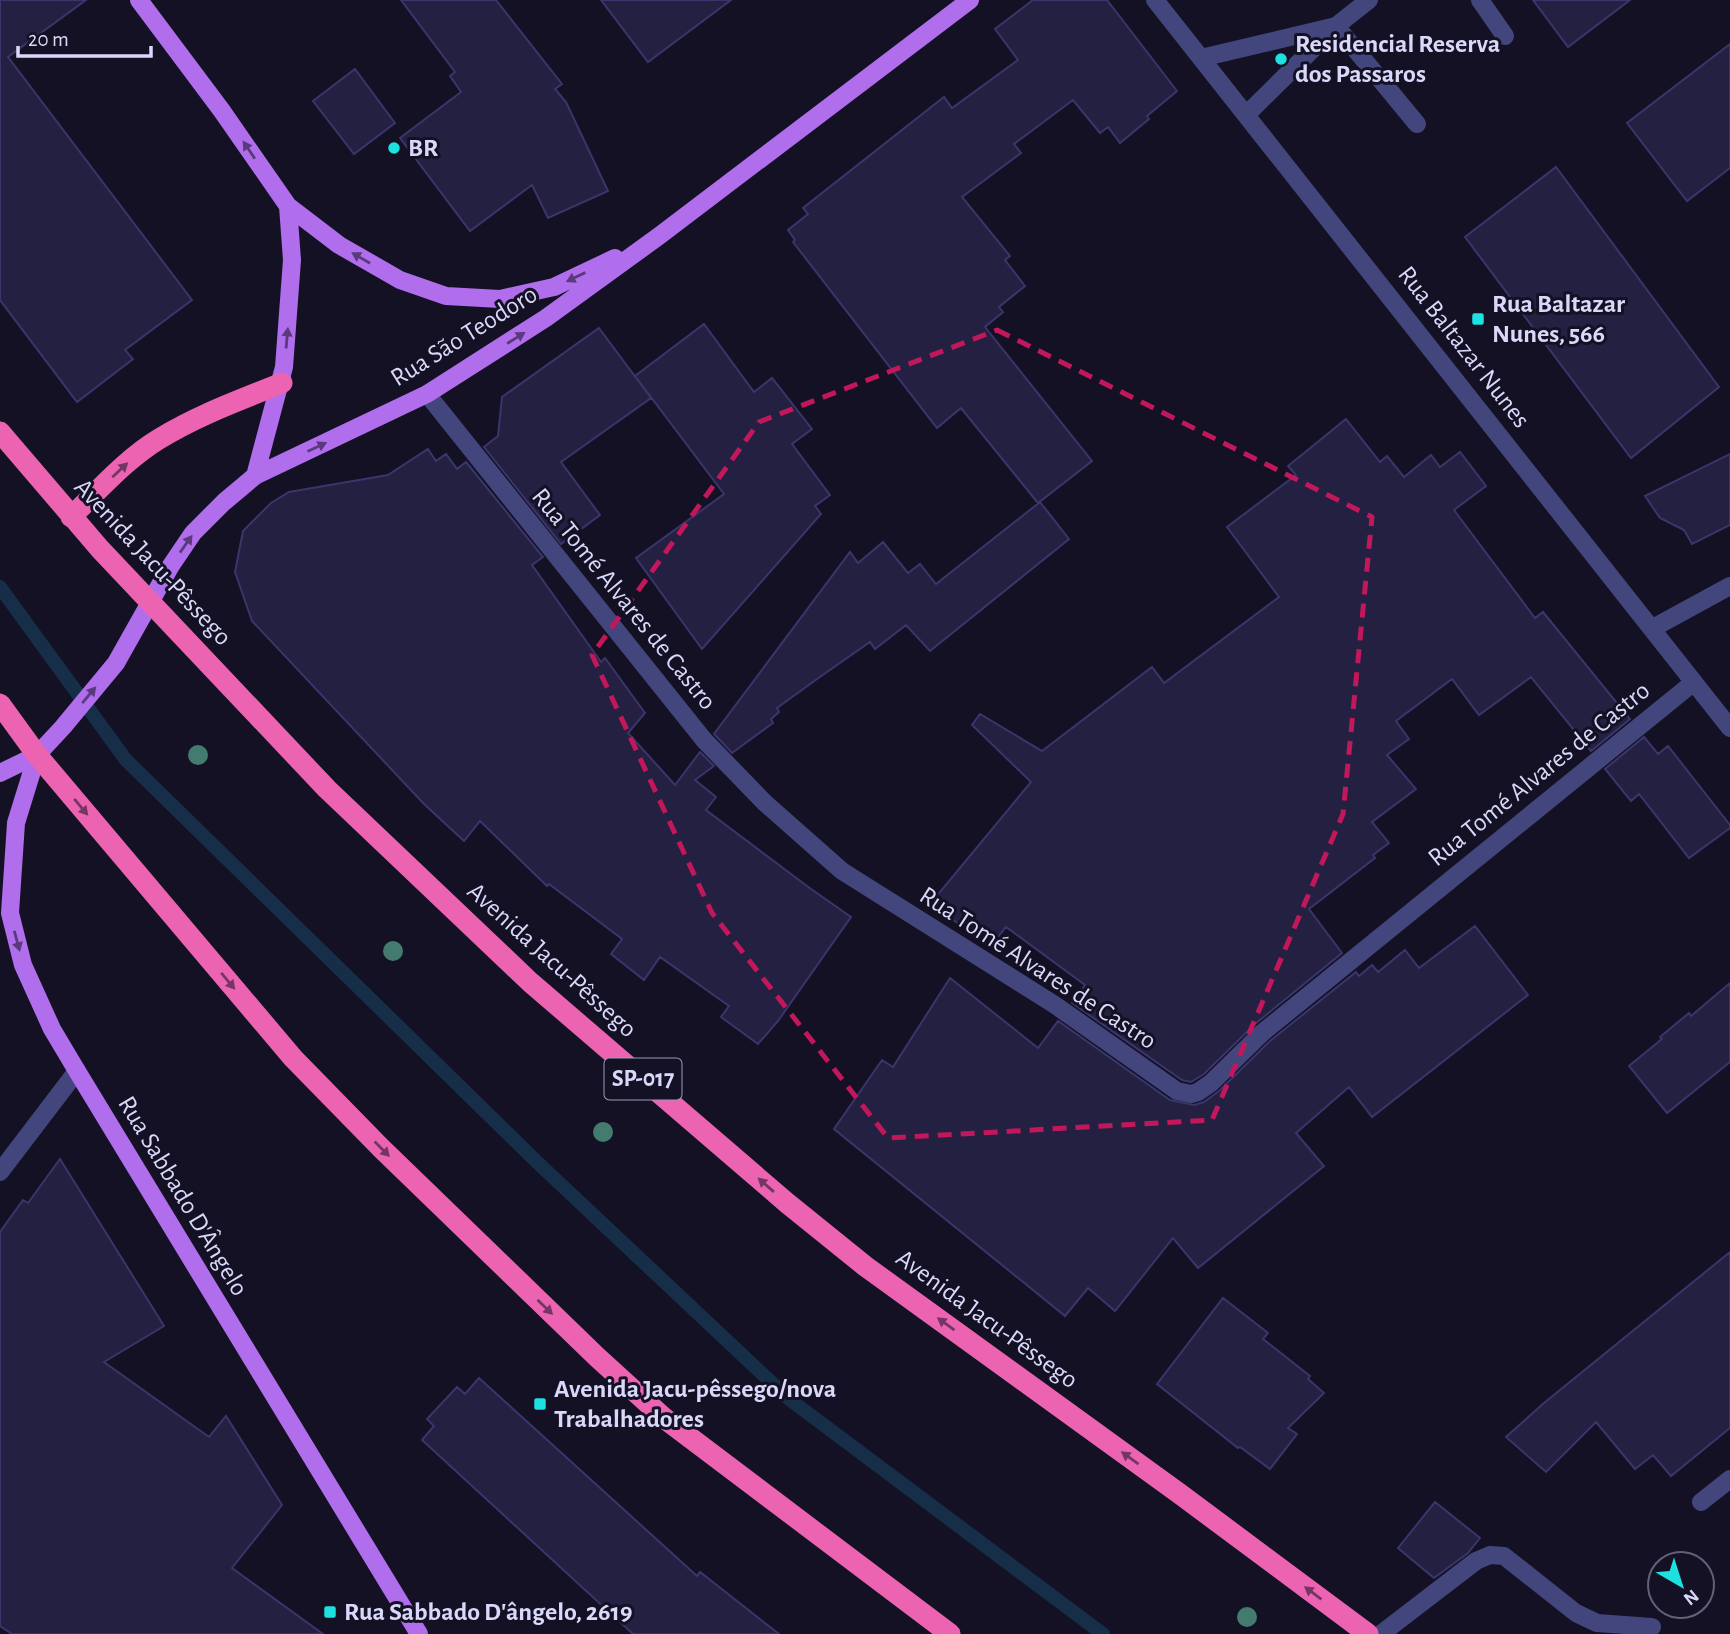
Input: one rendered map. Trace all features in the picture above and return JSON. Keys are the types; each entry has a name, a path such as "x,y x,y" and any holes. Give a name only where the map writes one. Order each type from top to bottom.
{"highway":[{"path":"71,517 129,461 158,440 197,417 282,383"},
{"name":"Avenida Jacu-Pêssego","path":"0,432 71,517 327,789 530,982 787,1203 865,1266 1368,1634"},
{"path":"0,704 37,755 293,1058 381,1148 597,1357 664,1418 950,1634"}],"main road":[{"path":"139,0 222,111 288,206 339,245 400,280 446,296 500,299 554,287 659,236"},
{"name":"Rua São Teodoro","path":"37,755 116,663 150,601 193,533 255,476 427,394 546,318 659,236 970,0"},
{"path":"255,476 282,383 292,260 288,206"},
{"path":"0,773 37,755"},
{"name":"Rua Sabbado D'Ângelo","path":"37,755 16,823 10,913 23,965 52,1028 77,1071 419,1634"}],"street":[{"name":"Rua Baltazar Nunes","path":"1155,0 1730,728"},
{"path":"1246,115 1336,26 1369,0"},
{"path":"1480,0 1505,36"},
{"path":"1201,58 1336,26"},
{"path":"1336,26 1418,124"},
{"name":"Rua Tomé Alvares de Castro","path":"427,394 704,740 765,803 842,871 1055,1005 1177,1091 1198,1093 1211,1083 1262,1033 1694,682"},
{"path":"1653,628 1730,586"},
{"path":"0,1172 77,1071"},
{"path":"1701,1502 1730,1479"},
{"path":"1381,1634 1476,1561 1490,1555 1504,1556 1576,1614 1597,1623 1652,1627"}],"highlighted area":[{"path":"997,330 1372,517 1343,814 1212,1120 888,1138 712,913 592,655 759,422"}],"building":[{"path":"0,0 86,0 8,57 192,300 125,350 133,359 77,402 0,300"},
{"path":"401,0 496,0 562,84 555,89 566,102 608,191 548,218 532,185 470,231 400,138 461,92 450,76 455,72"},
{"path":"601,0 731,0 648,62"},
{"path":"1033,0 1107,0 1177,91 1120,143 1108,127 1100,133 1073,100 1014,144 1021,153 962,197 1010,256 1005,260 1025,286 999,307 1003,312 985,327 1092,461 1038,503 961,408 937,428 793,242 795,240 788,230 808,214 803,208 944,97 952,108 1018,60 995,29"},
{"path":"1533,0 1630,0 1568,47"},
{"path":"1730,44 1730,168 1687,201 1627,123"},
{"path":"355,69 395,123 354,154 313,101"},
{"path":"1556,167 1719,387 1631,458 1465,237"},
{"path":"704,324 754,392 772,378 812,429 792,444 830,495 815,506 821,514 702,649 636,558 724,494 635,376"},
{"path":"599,328 651,398 561,462 600,515 561,544 484,447 498,436 502,397"},
{"path":"1346,419 1380,462 1387,456 1404,477 1431,455 1440,467 1460,452 1486,486 1454,510 1535,618 1543,612 1630,719 1591,751 1531,677 1479,715 1452,679 1396,721 1409,739 1387,755 1416,789 1372,822 1389,843 1373,855 1375,858 1309,909 1342,953 1255,1024 1204,1074 1191,1082 1182,1080 1072,1003 1085,985 1006,927 991,946 930,904 1031,782 972,725 980,714 1042,751 1152,667 1164,683 1279,597 1227,527 1296,475 1288,466"},
{"path":"428,449 436,461 446,454 457,469 466,462 543,557 532,565 601,662 605,658 645,713 628,733 675,785 700,752 714,766 695,780 716,797 706,810 851,917 778,1021 758,1044 721,1017 729,1006 660,957 644,980 611,954 622,939 549,884 547,886 480,821 464,841 424,804 252,621 235,572 243,531 271,503 289,492 388,475"},
{"path":"1730,454 1730,525 1692,544 1684,530 1660,518 1645,496"},
{"path":"1040,502 1069,539 930,651 906,625 875,649 870,642 777,708 779,712 771,719 773,723 732,753 714,734 850,552 858,563 883,542 908,573 920,564 936,584"},
{"path":"1644,737 1658,754 1668,746 1730,825 1730,828 1689,858 1639,794 1631,801 1605,769"},
{"path":"1475,926 1528,995 1372,1117 1349,1087 1296,1133 1324,1166 1198,1268 1173,1238 1115,1311 1088,1288 1065,1316 834,1129 882,1060 893,1067 950,978 1038,1048 1058,1021 1170,1100 1194,1105 1204,1102 1219,1091 1270,1041 1356,972 1359,976 1372,965 1378,972 1405,950 1419,968"},
{"path":"1730,983 1730,1062 1667,1113 1629,1066 1689,1013 1691,1016"},
{"path":"60,1159 164,1326 104,1362 209,1437 226,1416 282,1505 232,1568 323,1634 12,1634 0,1626 0,1232 23,1200 28,1203"},
{"path":"1730,1252 1730,1428 1671,1476 1653,1455 1635,1469 1596,1422 1546,1472 1506,1437 1544,1403"},
{"path":"1223,1298 1268,1333 1263,1339 1310,1376 1308,1379 1324,1393 1288,1428 1297,1434 1270,1469 1238,1448 1157,1384"},
{"path":"479,1378 697,1576 700,1572 779,1634 633,1634 422,1440 434,1426 427,1419 457,1387 465,1394"},
{"path":"1435,1502 1480,1538 1468,1553 1434,1578 1398,1548"}],"waterway":[{"path":"0,587 126,760 538,1163 789,1399 1103,1634"}],"place":[{"name":"Residencial Reserva dos Passaros","path":"1281,59"},
{"name":"BR","path":"394,148"},
{"name":"Rua Baltazar Nunes, 566","path":"1478,319"},
{"name":"Avenida Jacu-pêssego/nova Trabalhadores","path":"540,1404"},
{"name":"Rua Sabbado D'ângelo, 2619","path":"330,1612"}]}
